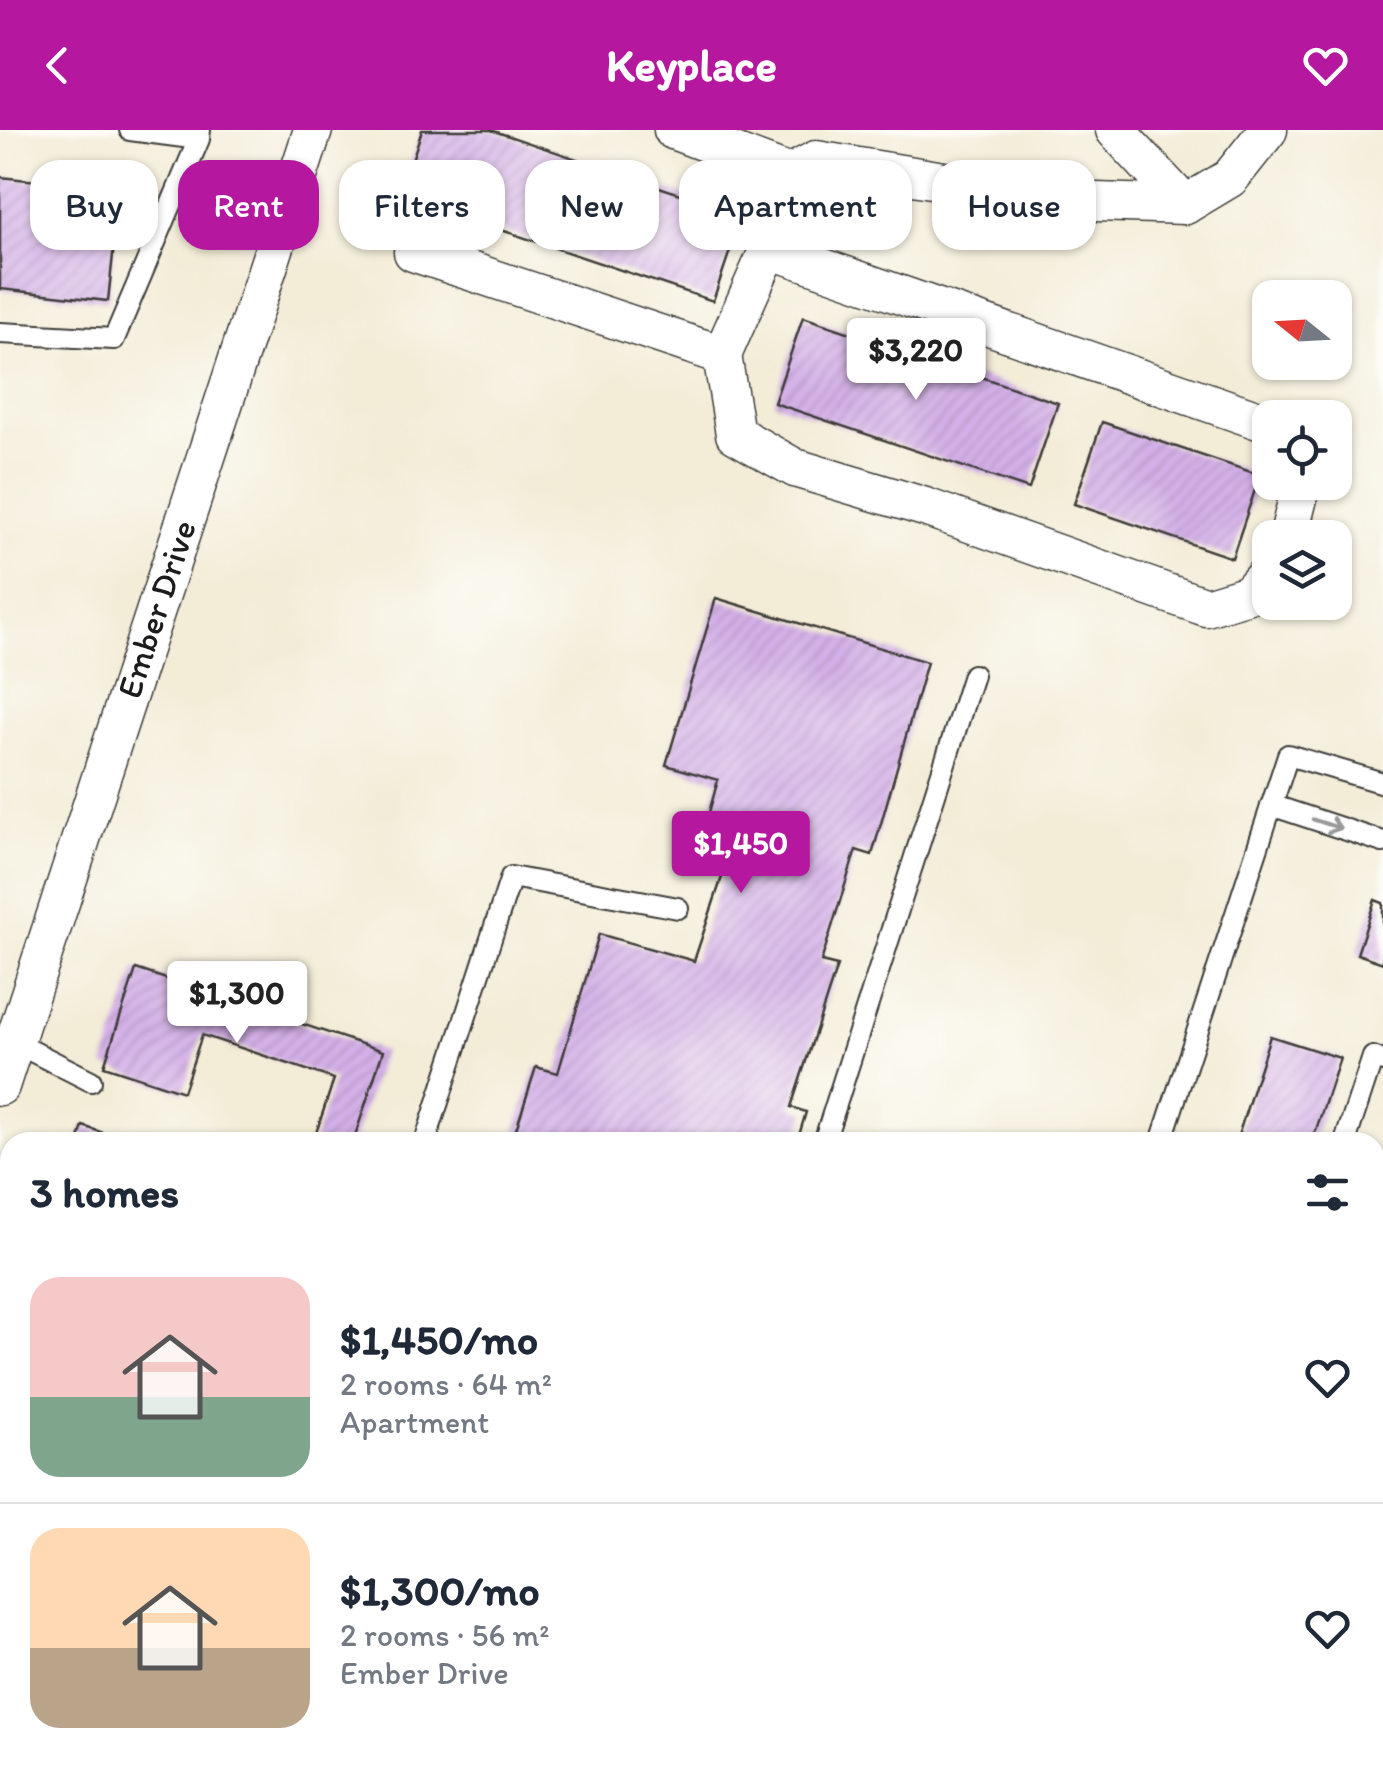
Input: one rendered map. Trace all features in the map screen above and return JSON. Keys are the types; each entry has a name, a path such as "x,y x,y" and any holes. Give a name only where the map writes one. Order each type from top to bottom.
{"street":[{"name":"Ember Drive","path":"0,1086 313,130"},
{"path":"673,130 753,160"},
{"path":"1115,130 1184,205"},
{"path":"912,176 1066,201 1184,205 1230,178 1268,130"},
{"path":"769,250 722,356 735,434 795,468 925,507 1206,607 1252,590"},
{"path":"772,250 1252,418"},
{"path":"413,252 722,356"}],"lane":[{"path":"0,333 114,339 199,134 130,130"},
{"path":"827,1132 972,675"},
{"path":"1164,1132 1288,755 1383,783"},
{"path":"1272,805 1383,842"},
{"path":"428,1132 511,876 678,908"},
{"path":"14,1042 91,1081"},
{"path":"1348,1132 1373,1057 1383,1061"}],"building":[{"path":"422,130 491,130 580,160 525,160 525,238 505,231 505,160 412,160"},
{"path":"0,177 30,180 30,250 114,250 108,301 0,289"},
{"path":"659,187 679,194 679,250 730,250 713,301 561,250 659,250"},
{"path":"803,317 1058,403 1029,489 774,403"},
{"path":"1102,422 1252,472 1252,499 1232,558 1074,504"},
{"path":"716,598 927,662 872,855 856,850 821,962 837,966 791,1107 806,1112 800,1132 515,1132 536,1067 558,1073 599,934 694,961 725,868 696,859 718,780 666,765"},
{"path":"1375,900 1383,903 1383,963 1357,954"},
{"path":"136,969 383,1051 356,1132 316,1132 334,1079 202,1035 183,1092 104,1066"},
{"path":"1270,1036 1340,1058 1315,1132 1239,1132"}]}
